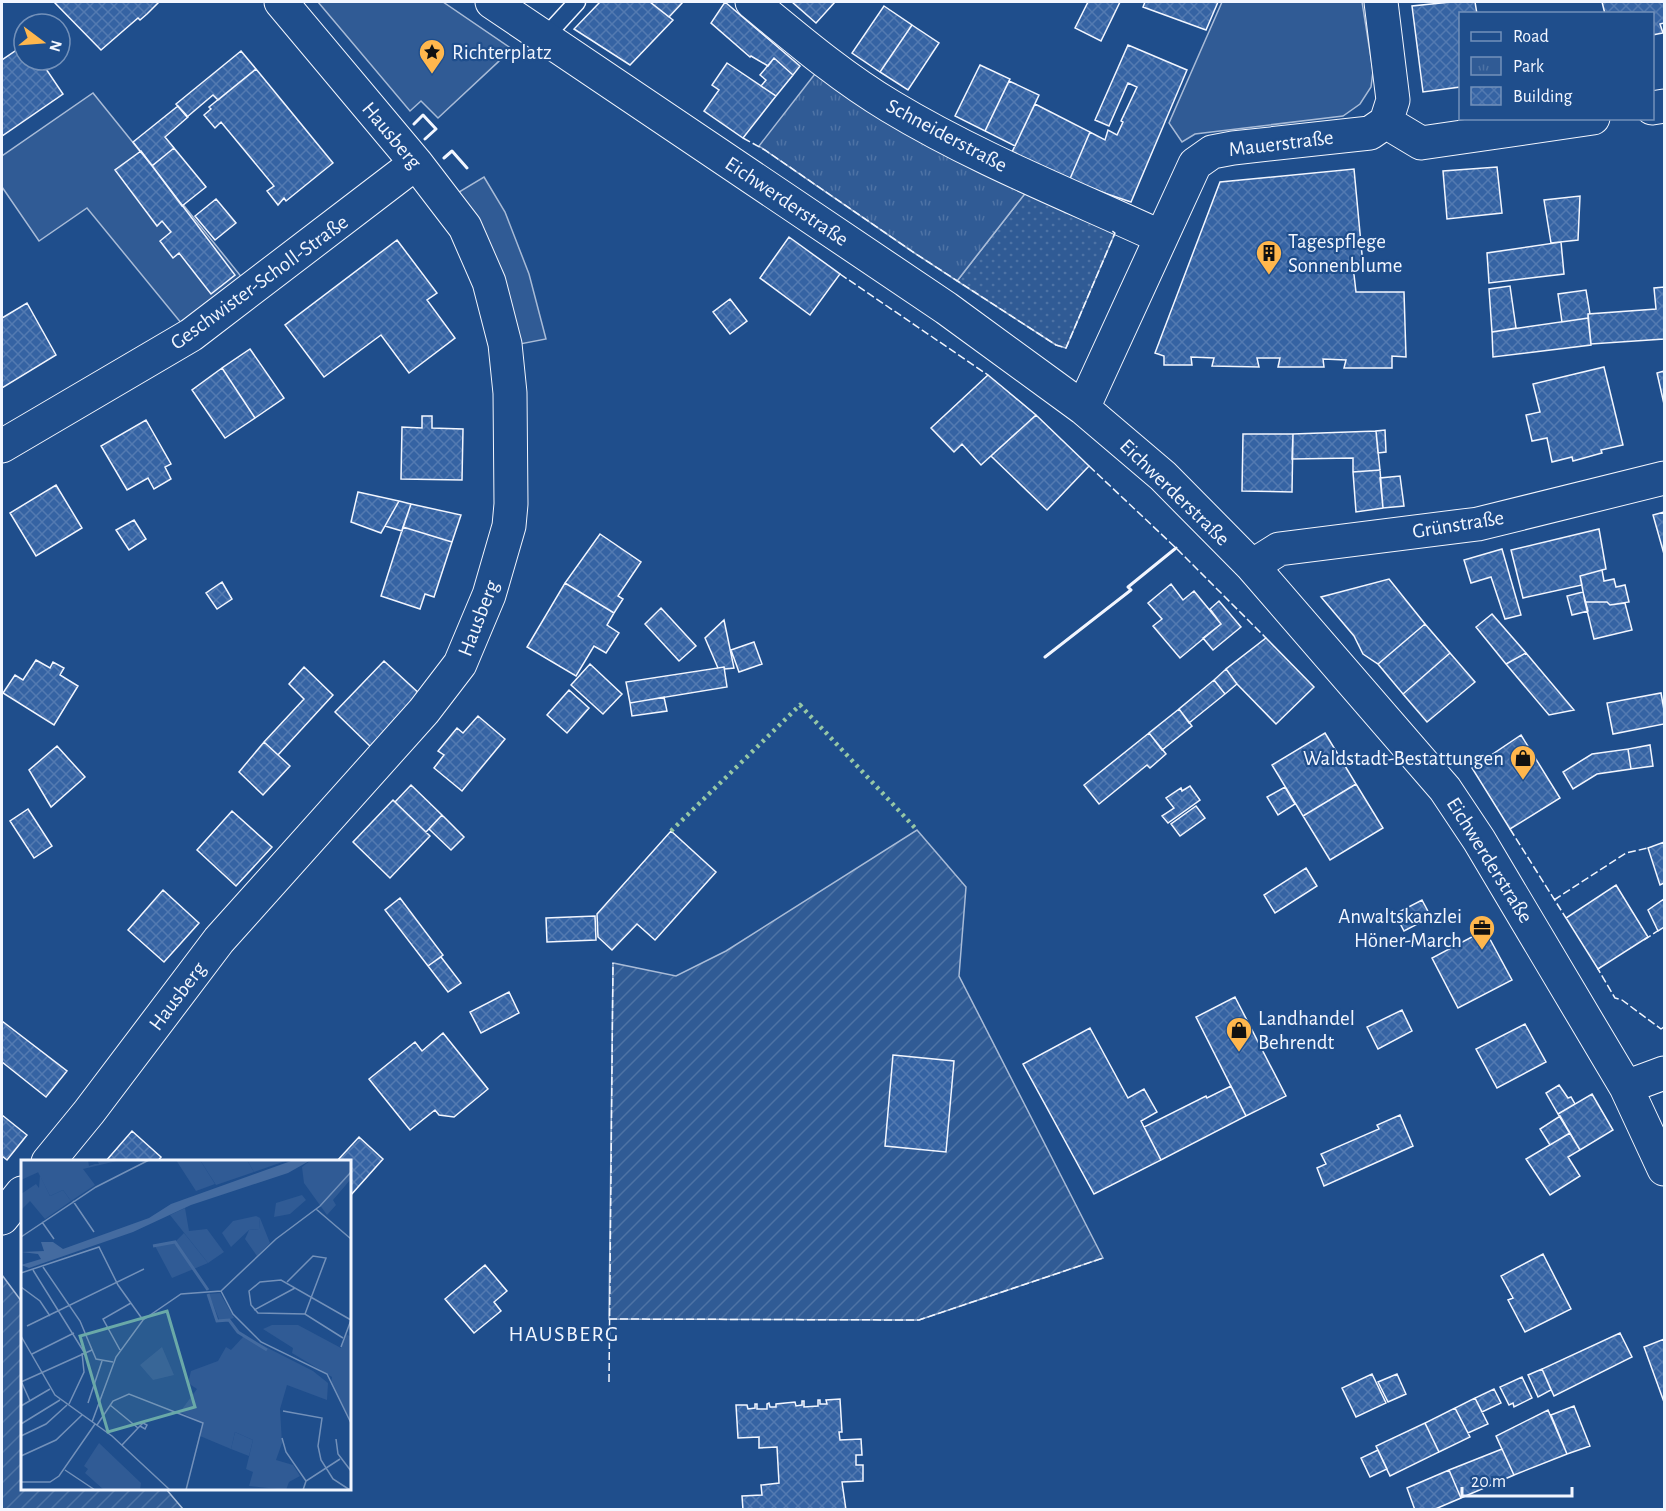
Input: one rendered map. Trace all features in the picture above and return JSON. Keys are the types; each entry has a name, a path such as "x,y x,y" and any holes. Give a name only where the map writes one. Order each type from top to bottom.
{"street":[{"name":"Hausberg","path":"49,1160 89,1112 219,940 424,711 460,664 489,595 509,526 512,504 510,393 505,344 489,282 465,227 416,163 281,2"},
{"name":"Eichwerderstraße","path":"492,2 946,308 1083,408 1163,476 1252,567 1445,789 1479,840 1626,1087 1665,1169"},
{"name":"Schneiderstraße","path":"752,2 828,65 890,106 971,150 1161,237"},
{"path":"1381,2 1393,100 1386,122 1421,143 1579,120"},
{"name":"Mauerstraße","path":"1083,408 1195,164 1212,152 1370,133 1386,122"},
{"name":"Geschwister-Scholl-Straße","path":"2,446 191,336 416,163"},
{"name":"Grünstraße","path":"1252,567 1279,549 1479,524 1665,478"},
{"path":"1626,1087 1665,1073"},
{"path":"2,1218 21,1193"}],"lane":[{"path":"545,37 578,2"}],"green space":[{"path":"818,70 1027,191 957,281 759,146"},
{"path":"1027,191 1115,233 1066,348 1056,345 957,281"},
{"path":"917,830 966,887 959,976 1103,1258 919,1320 609,1319 613,963 676,976 726,951"},
{"path":"2,1275 21,1301 21,1490 167,1490 183,1509 2,1509"}],"shaded area":[{"name":"Richterplatz","path":"318,2 443,2 512,49 438,118 421,101 410,111"},
{"path":"1222,2 1362,2 1373,71 1371,87 1360,104 1343,116 1195,134 1182,142 1169,123"},
{"path":"93,93 252,290 191,335 87,208 39,241 2,187 2,156"},
{"path":"484,177 505,212 529,274 546,339 515,345 459,192"}],"building":[{"path":"54,2 159,2 101,50 72,20 72,12 64,12"},
{"path":"600,2 650,2 673,20 630,65 574,29"},
{"path":"650,2 683,2 669,17"},
{"path":"725,2 800,66 793,75 774,58 768,66 750,57 711,23"},
{"path":"792,2 835,2 816,23"},
{"path":"1088,2 1120,2 1101,41 1075,28"},
{"path":"1145,2 1218,2 1206,30 1143,7"},
{"path":"1475,2 1477,12 1459,12 1459,87 1423,92 1412,6"},
{"path":"1602,2 1664,2 1664,23 1660,24 1663,33 1654,35 1654,12 1604,12"},
{"path":"884,6 912,25 880,72 852,53"},
{"path":"912,25 939,43 908,90 880,72"},
{"path":"1128,45 1187,70 1131,202 1069,181 1090,132 1105,140 1108,130 1117,135 1123,122 1121,121 1137,87 1128,83 1109,126 1095,120"},
{"path":"241,51 256,69 218,100 213,95 187,117 176,104"},
{"path":"12,53 12,72 48,72 63,94 2,136 2,60"},
{"path":"774,58 793,75 776,96 761,86 766,80 760,75"},
{"path":"727,63 776,96 743,138 704,111 719,90 712,85"},
{"path":"980,65 1010,79 985,131 955,116"},
{"path":"256,69 333,163 286,201 284,198 278,205 267,191 274,186 221,122 215,128 204,115 211,109 209,107"},
{"path":"1009,81 1039,95 1015,146 985,131"},
{"path":"1035,104 1090,132 1069,181 1012,152"},
{"path":"178,106 188,117 165,137 174,148 152,166 133,142"},
{"path":"174,148 206,187 182,206 152,166"},
{"path":"141,151 235,275 211,294 179,253 173,258 160,241 171,232 162,221 157,226 115,170"},
{"path":"1497,167 1502,213 1447,219 1443,171"},
{"name":"Tagespflege Sonnenblume","path":"1354,169 1363,265 1353,266 1356,292 1404,292 1406,357 1392,356 1392,368 1344,368 1346,360 1323,359 1324,367 1278,367 1280,358 1257,358 1259,367 1212,366 1214,358 1191,357 1192,365 1164,365 1164,356 1155,353 1220,182"},
{"path":"1580,196 1578,240 1551,243 1544,200"},
{"path":"216,199 236,223 215,240 195,216"},
{"path":"789,237 840,274 810,315 760,278"},
{"path":"397,240 437,293 427,300 455,338 409,373 381,335 324,377 285,325"},
{"path":"1561,242 1564,274 1489,283 1487,253"},
{"path":"1510,286 1516,328 1492,332 1489,289"},
{"path":"1664,287 1664,339 1591,344 1588,314 1656,309 1654,288"},
{"path":"1586,290 1590,314 1588,318 1562,322 1558,294"},
{"path":"730,299 747,321 730,334 713,312"},
{"path":"27,303 56,355 2,388 2,318"},
{"path":"1588,318 1591,345 1493,357 1492,332"},
{"path":"250,349 284,398 255,418 222,368"},
{"path":"1604,367 1623,445 1601,450 1602,453 1573,461 1572,457 1552,462 1547,438 1532,441 1526,415 1540,412 1533,384"},
{"path":"222,368 255,418 225,438 192,390"},
{"path":"1664,371 1664,404 1657,373"},
{"path":"988,375 1036,415 981,465 962,444 954,452 931,428"},
{"path":"1036,415 1089,466 1047,510 991,456"},
{"path":"422,416 432,416 432,428 463,429 462,480 401,479 402,427 422,428"},
{"path":"146,420 171,464 165,467 171,479 154,489 148,478 127,490 101,446"},
{"path":"1385,430 1386,452 1378,453 1376,431"},
{"path":"1376,431 1380,470 1353,472 1353,458 1292,459 1293,434"},
{"path":"1243,434 1293,434 1292,492 1242,491"},
{"path":"1380,470 1383,508 1356,512 1353,472"},
{"path":"1400,476 1404,506 1383,508 1380,478"},
{"path":"56,485 82,528 36,556 10,513"},
{"path":"358,492 399,501 381,533 351,522"},
{"path":"399,501 411,504 402,531 385,526"},
{"path":"411,504 461,515 452,542 403,527"},
{"path":"1664,512 1664,554 1653,515"},
{"path":"134,520 146,539 129,550 116,530"},
{"path":"403,527 452,542 434,597 425,594 420,609 381,596"},
{"path":"1599,529 1606,569 1580,576 1582,585 1523,598 1511,550"},
{"path":"600,534 641,562 618,596 623,599 614,613 565,583"},
{"path":"1502,549 1521,615 1505,619 1491,577 1471,583 1464,560"},
{"path":"1602,570 1604,581 1614,579 1616,587 1625,585 1629,602 1610,605 1607,602 1585,602 1580,576"},
{"path":"1389,579 1425,624 1378,664 1363,654 1354,636 1321,597"},
{"path":"222,582 232,599 217,609 206,593"},
{"path":"565,583 614,613 607,625 619,633 606,653 594,646 576,676 527,647"},
{"path":"1171,584 1183,600 1194,591 1221,624 1180,658 1153,626 1162,619 1148,603"},
{"path":"1583,592 1588,611 1572,615 1567,596"},
{"path":"1219,601 1241,627 1213,650 1203,638 1221,624 1210,609"},
{"path":"1585,602 1607,602 1610,605 1625,603 1632,630 1594,639"},
{"path":"661,608 696,646 679,661 645,624"},
{"path":"1492,614 1526,653 1506,664 1476,627"},
{"path":"724,620 734,668 718,668 705,638"},
{"path":"1425,624 1450,653 1403,694 1378,664"},
{"path":"1266,638 1314,687 1276,724 1237,684 1226,669"},
{"path":"754,642 762,664 739,672 731,650"},
{"path":"1450,653 1475,682 1427,722 1403,694"},
{"path":"1526,653 1574,710 1549,715 1506,664"},
{"path":"36,660 50,668 53,662 64,668 60,675 78,686 54,725 3,693 15,675 23,680"},
{"path":"384,661 421,695 372,748 335,712"},
{"path":"590,664 622,694 603,714 571,685"},
{"path":"304,667 333,695 278,755 264,742 304,699 289,684"},
{"path":"724,667 727,687 630,703 626,682"},
{"path":"1226,669 1237,684 1225,694 1214,680"},
{"path":"1214,680 1225,694 1189,723 1179,709"},
{"path":"569,690 589,708 567,733 547,715"},
{"path":"1661,693 1664,724 1613,734 1607,703"},
{"path":"664,697 667,711 632,716 630,703"},
{"path":"1179,709 1192,726 1162,750 1149,733"},
{"path":"478,716 505,739 462,791 434,768 444,755 438,751 457,728 463,733"},
{"path":"1149,733 1166,754 1150,768 1147,765 1099,804 1084,785"},
{"path":"1325,733 1356,784 1303,816 1272,765"},
{"path":"1521,735 1560,798 1510,829 1472,768"},
{"path":"264,742 290,766 263,795 239,772"},
{"path":"1650,745 1653,766 1631,769 1628,749"},
{"path":"57,746 85,777 51,807 29,770"},
{"path":"1628,749 1631,769 1597,774 1573,789 1563,772 1592,754"},
{"path":"1356,784 1383,828 1330,860 1303,816"},
{"path":"411,785 442,815 426,832 395,802"},
{"path":"1190,786 1200,800 1168,823 1162,816 1174,808 1166,798 1181,788 1182,791"},
{"path":"1285,787 1295,804 1278,815 1267,797"},
{"path":"393,800 430,836 390,878 353,842"},
{"path":"1196,806 1205,818 1180,836 1171,824"},
{"path":"28,809 52,846 34,858 10,821"},
{"path":"232,811 272,847 236,886 197,850"},
{"path":"442,815 464,837 451,850 429,829"},
{"path":"671,831 716,872 655,940 637,924 612,950 598,937 597,914"},
{"path":"1664,842 1664,883 1660,885 1648,848"},
{"path":"1306,868 1317,886 1275,913 1264,895"},
{"path":"1616,885 1648,937 1598,969 1566,918"},
{"path":"163,890 199,923 164,962 128,930"},
{"path":"400,898 443,955 428,966 385,910"},
{"path":"1664,899 1664,927 1658,931 1648,910"},
{"path":"1422,900 1431,917 1404,931 1395,914"},
{"path":"595,916 596,940 547,942 546,918"},
{"path":"1485,930 1512,980 1458,1008 1432,958"},
{"path":"441,957 461,983 448,992 428,966"},
{"path":"509,992 519,1013 481,1033 470,1012"},
{"path":"1235,997 1286,1096 1246,1116 1196,1017"},
{"path":"1402,1010 1412,1031 1378,1049 1367,1027"},
{"path":"2,1021 67,1071 46,1097 2,1062"},
{"path":"1525,1024 1546,1062 1497,1088 1476,1049"},
{"path":"1090,1028 1128,1098 1144,1089 1157,1112 1141,1121 1161,1160 1094,1194 1023,1064"},
{"path":"443,1033 488,1089 454,1117 439,1115 435,1110 410,1130 369,1079 415,1042 422,1051"},
{"path":"893,1055 954,1061 946,1152 885,1146"},
{"path":"1559,1085 1575,1104 1558,1114 1546,1093"},
{"path":"1231,1086 1246,1116 1161,1160 1144,1127"},
{"path":"1592,1094 1613,1130 1580,1150 1558,1114"},
{"path":"2,1115 27,1135 7,1160 2,1156"},
{"path":"1400,1115 1413,1146 1324,1186 1317,1168 1326,1164 1321,1154 1379,1129 1377,1125"},
{"path":"1560,1116 1570,1133 1550,1145 1540,1129"},
{"path":"132,1131 161,1157 159,1160 107,1160"},
{"path":"1570,1133 1580,1150 1568,1157 1580,1176 1550,1195 1526,1159"},
{"path":"359,1137 383,1159 351,1195 351,1160 338,1160"},
{"path":"1543,1254 1571,1309 1525,1332 1508,1300 1513,1298 1501,1276"},
{"path":"485,1265 507,1291 494,1302 501,1311 474,1333 445,1299"},
{"path":"1620,1333 1632,1357 1554,1396 1542,1369"},
{"path":"1664,1339 1664,1402 1644,1347"},
{"path":"1542,1369 1551,1390 1538,1397 1528,1375"},
{"path":"1372,1374 1386,1403 1356,1417 1342,1388"},
{"path":"1397,1374 1406,1394 1388,1402 1378,1382"},
{"path":"1522,1377 1532,1398 1514,1407 1513,1403 1509,1405 1500,1387"},
{"path":"1494,1389 1501,1403 1482,1412 1475,1398"},
{"path":"1475,1398 1488,1424 1468,1433 1455,1408"},
{"path":"840,1399 842,1432 839,1432 840,1440 861,1439 862,1455 856,1455 856,1465 863,1465 863,1481 842,1482 846,1510 743,1510 742,1496 762,1495 761,1485 779,1483 777,1447 759,1448 759,1437 738,1438 736,1405 747,1405 748,1409 755,1408 757,1404 757,1409 767,1409 769,1403 770,1407 776,1407 776,1404 795,1402 796,1406 802,1405 804,1401 804,1407 818,1406 818,1400 820,1404 827,1404 826,1400"},
{"path":"1574,1406 1590,1446 1567,1454 1551,1415"},
{"path":"1455,1408 1470,1437 1439,1452 1425,1423"},
{"path":"1548,1410 1567,1454 1514,1475 1496,1436"},
{"path":"1425,1423 1439,1452 1390,1476 1376,1446"},
{"path":"1502,1449 1514,1475 1461,1498 1449,1470"},
{"path":"1378,1450 1387,1469 1370,1477 1361,1458"},
{"path":"1449,1470 1461,1498 1433,1510 1415,1510 1407,1488"}],"hedge":[{"path":"671,831 800,705 917,830"}],"fence":[{"path":"743,138 765,150 913,252 1056,345 1066,348 1115,233 1112,231"},
{"path":"840,274 988,375"},
{"path":"1089,466 1176,548 1266,638"},
{"path":"1510,829 1566,918"},
{"path":"1554,900 1626,853 1648,848"},
{"path":"1644,940 1659,930"},
{"path":"609,1382 613,963"},
{"path":"1601,967 1598,969 1615,998 1622,1000 1661,1029 1664,1027"},
{"path":"609,1319 919,1320 1103,1258"}],"wall":[{"path":"414,124 423,115 436,129 425,139"},
{"path":"444,158 452,151 467,168"},
{"path":"1045,657 1131,590 1128,587 1176,548"}],"place":[{"name":"Richterplatz","path":"432,75"},
{"name":"Tagespflege Sonnenblume","path":"1269,276"},
{"name":"Waldstadt-Bestattungen","path":"1523,781"},
{"name":"Anwaltskanzlei Höner-March","path":"1482,951"},
{"name":"Landhandel Behrendt","path":"1239,1053"}],"district":[{"name":"HAUSBERG","path":"564,1333"}]}
